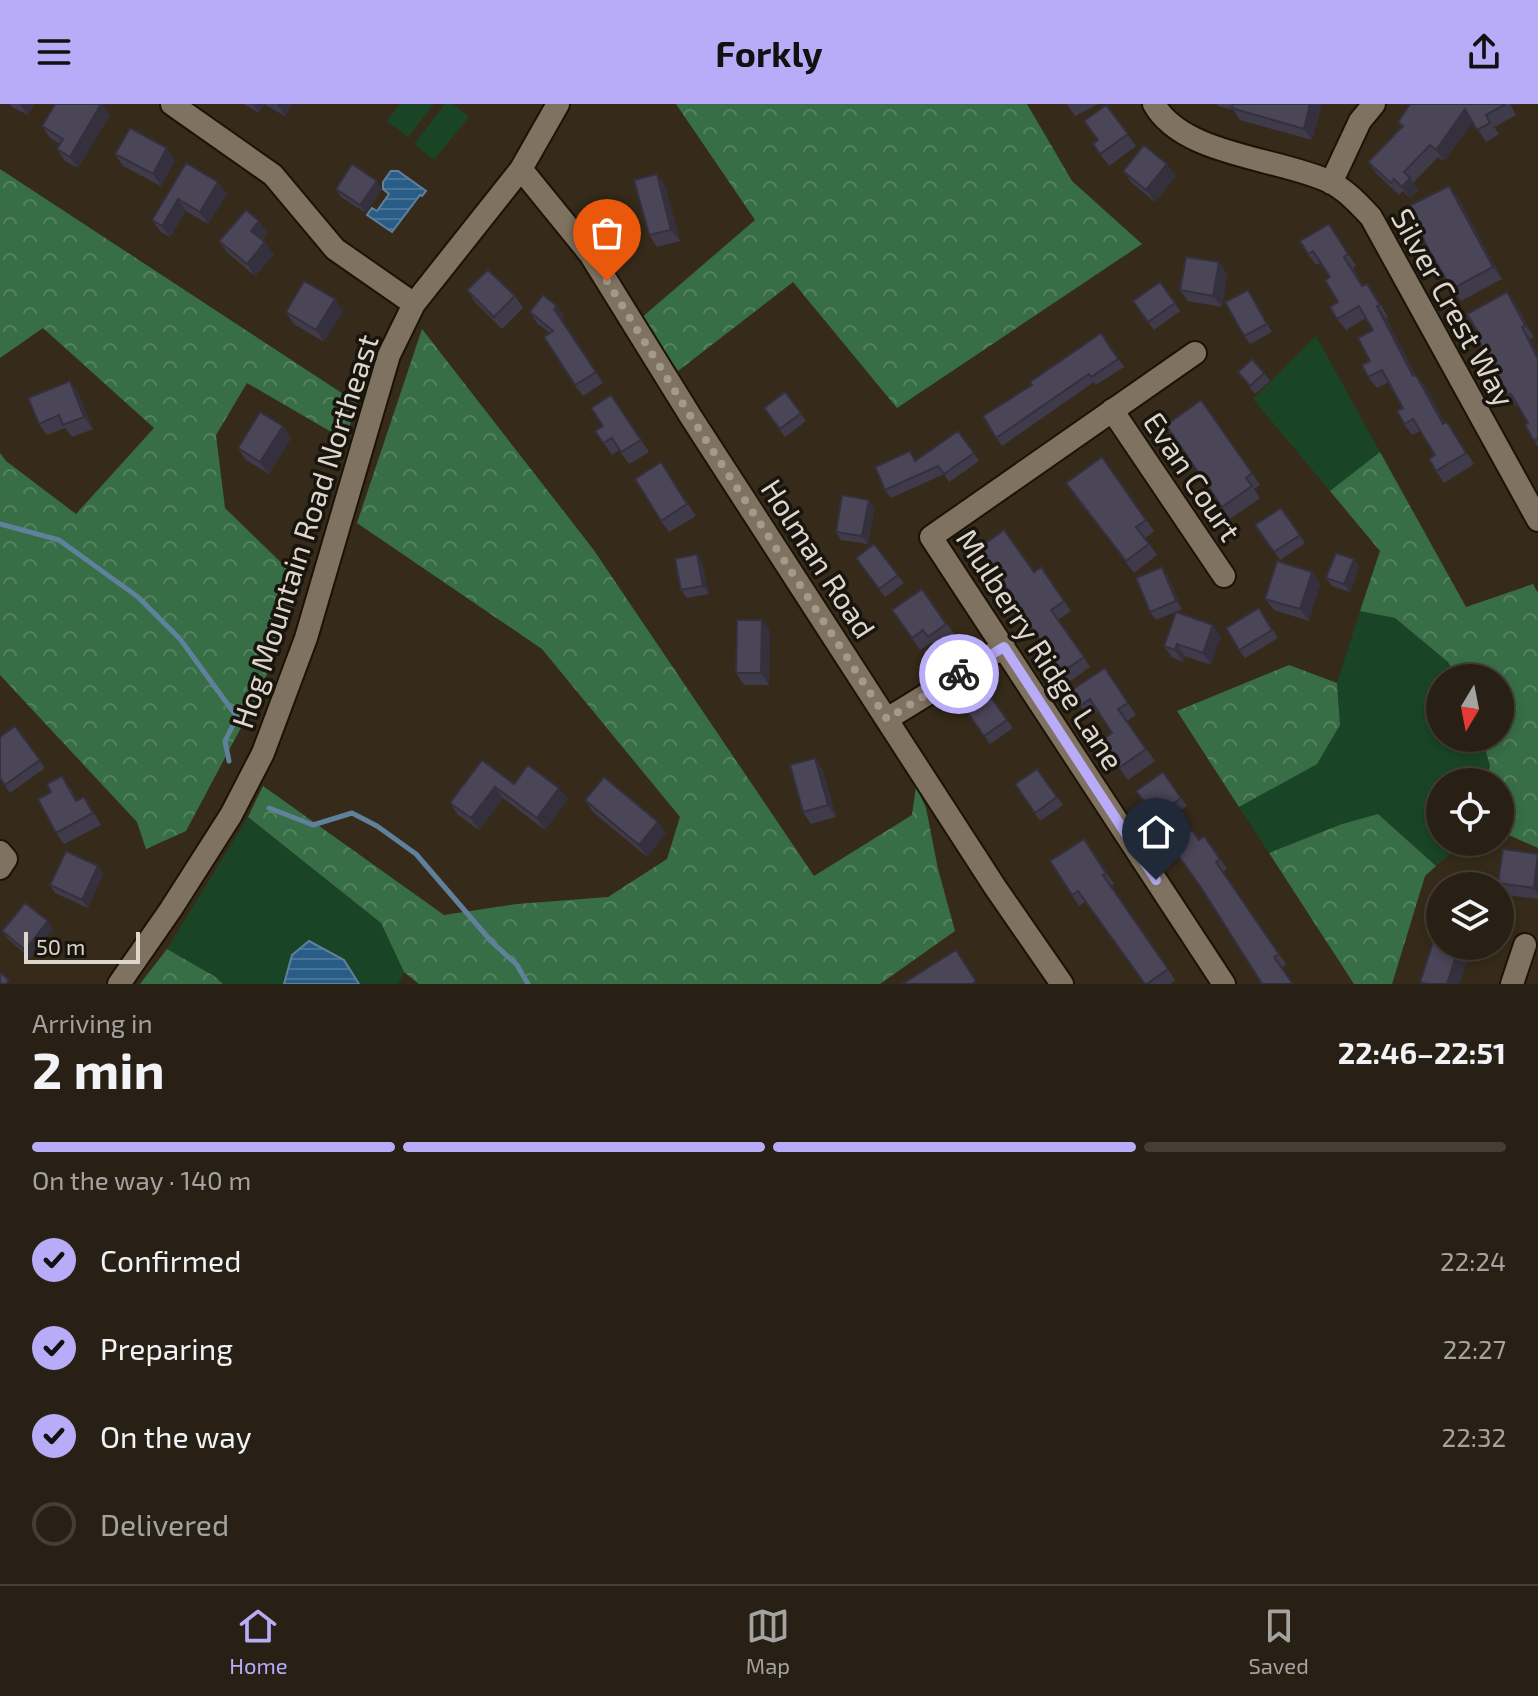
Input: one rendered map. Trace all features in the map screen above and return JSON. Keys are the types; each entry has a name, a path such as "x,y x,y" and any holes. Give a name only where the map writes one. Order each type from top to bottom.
{"street":[{"path":"172,104 273,175 335,249 414,304"},
{"name":"Hog Mountain Road Northeast","path":"119,984 231,815 263,753 306,638 389,355 414,304 521,169 558,104"},
{"name":"Silver Crest Way","path":"1154,104 1178,130 1205,143 1309,173 1351,196 1371,217 1538,520"},
{"path":"1331,183 1360,121 1374,104"},
{"name":"Holman Road","path":"521,169 590,254 691,417 1062,984"},
{"name":"Mulberry Ridge Lane","path":"1195,353 931,537 1224,984"},
{"name":"Evan Court","path":"1112,410 1224,576"},
{"path":"887,719 1004,647"},
{"path":"0,852 6,859 0,868"},
{"path":"1512,984 1525,945"}],"green space":[{"path":"400,104 434,104 408,137 387,121"},
{"path":"445,104 453,104 469,117 434,160 414,144"},
{"path":"676,104 1027,104 1072,181 1142,244 897,408 793,282 678,371 640,319 755,220"},
{"path":"0,169 357,403 345,440 247,383 216,435 225,508 302,583 260,692 186,831 146,849 137,822 0,675 0,453 6,461 76,514 154,428 43,328 0,358"},
{"path":"422,329 593,549 814,876 912,815 916,786 926,808 955,931 880,984 419,984 404,972 381,923 248,817 263,786 444,915 517,904 608,897 667,859 680,817 542,649 357,523"},
{"path":"1316,336 1380,452 1330,491 1253,399"},
{"path":"1380,452 1466,607 1533,584 1538,593 1538,848 1514,837 1514,768 1489,768 1486,752 1514,752 1514,664 1449,664 1395,618 1360,611 1380,551 1330,491"},
{"path":"1360,611 1395,618 1448,662 1426,664 1426,752 1486,752 1490,766 1426,768 1426,856 1448,856 1436,866 1378,814 1342,824 1269,853 1239,807 1317,763 1340,725 1337,683"},
{"path":"1289,665 1337,683 1340,725 1317,764 1239,807 1177,711"},
{"path":"1378,814 1436,866 1426,872 1392,984 1354,984 1269,853 1342,824"},
{"path":"248,817 381,923 404,972 398,984 359,984 357,979 292,955 284,984 223,984 167,949"},
{"path":"167,949 214,976 223,984 140,984"}],"water":[{"path":"391,171 398,171 426,191 392,232 367,215 372,208 377,211 389,194 383,189 383,182"},
{"path":"309,941 344,960 359,984 284,984 292,955"}],"building":[{"path":"55,104 101,104 70,157 57,149 63,139 42,126"},
{"path":"1233,104 1310,104 1304,129 1232,108"},
{"path":"1410,104 1506,104 1486,115 1490,123 1477,130 1465,109 1436,150 1430,145 1404,172 1410,178 1402,187 1394,179 1391,183 1368,162 1403,126 1398,122"},
{"path":"1106,105 1128,134 1100,154 1093,144 1098,140 1084,121"},
{"path":"130,128 167,148 153,174 115,154"},
{"path":"1144,145 1167,164 1146,190 1123,171"},
{"path":"186,163 218,182 200,212 178,199 162,226 152,220"},
{"path":"352,164 377,181 360,205 336,189"},
{"path":"657,174 671,230 649,235 634,180"},
{"path":"1449,186 1493,267 1452,289 1427,247 1409,206"},
{"path":"246,210 259,221 251,231 265,242 247,264 219,241"},
{"path":"1329,224 1348,254 1344,257 1362,286 1367,284 1380,305 1377,306 1413,376 1416,375 1443,424 1447,422 1466,453 1436,471 1429,459 1435,455 1413,419 1404,424 1397,411 1403,408 1382,370 1368,377 1362,365 1370,361 1358,338 1373,330 1359,306 1337,319 1330,307 1338,302 1325,280 1330,277 1313,251 1308,254 1300,241"},
{"path":"1186,257 1219,262 1213,296 1180,290"},
{"path":"488,270 515,296 494,317 467,290"},
{"path":"304,281 335,299 316,330 286,312"},
{"path":"1160,282 1175,303 1148,322 1133,301"},
{"path":"1248,290 1267,324 1244,336 1225,302"},
{"path":"1507,292 1525,325 1522,327 1538,359 1538,439 1534,441 1525,425 1528,423 1511,394 1508,395 1467,314"},
{"path":"543,295 557,306 554,309 596,372 575,385 544,337 553,331 530,312"},
{"path":"1101,333 1118,359 1091,377 1089,374 996,438 983,416 1032,385 1030,382"},
{"path":"1252,359 1264,373 1250,386 1238,372"},
{"path":"70,381 84,417 63,425 59,415 39,424 28,398"},
{"path":"785,392 801,413 780,429 764,408"},
{"path":"611,395 641,440 621,452 612,438 603,443 595,431 603,426 591,408"},
{"path":"1201,400 1252,473 1246,478 1252,486 1222,507 1166,425"},
{"path":"260,412 283,426 260,462 238,448"},
{"path":"958,431 974,453 944,474 938,466 885,490 875,467 910,451 915,461"},
{"path":"1102,457 1146,520 1136,527 1149,544 1126,561 1066,483"},
{"path":"661,462 687,504 661,521 635,479"},
{"path":"842,495 869,500 862,536 836,532"},
{"path":"1281,508 1300,535 1274,552 1255,525"},
{"path":"1004,530 1034,572 1041,567 1064,601 1051,610 1084,657 1062,672 979,548"},
{"path":"874,544 898,575 879,589 856,558"},
{"path":"1336,553 1354,559 1344,584 1326,578"},
{"path":"697,554 703,586 681,590 675,559"},
{"path":"1277,561 1312,572 1300,609 1265,599"},
{"path":"1162,567 1176,601 1150,612 1136,578"},
{"path":"922,589 946,624 928,637 923,630 912,638 892,610"},
{"path":"1259,608 1272,630 1239,650 1226,628"},
{"path":"1176,612 1213,625 1203,653 1177,644 1175,650 1164,646"},
{"path":"737,620 762,620 761,673 736,673"},
{"path":"1105,668 1128,703 1118,709 1146,749 1119,768 1100,741 1112,733 1090,699 1080,706 1070,691"},
{"path":"986,690 1007,720 984,736 963,706"},
{"path":"15,726 40,760 5,785 0,778 0,737"},
{"path":"815,758 828,805 803,812 790,765"},
{"path":"482,760 514,784 528,765 559,788 537,818 495,787 471,818 450,803"},
{"path":"1037,769 1057,797 1035,813 1015,784"},
{"path":"1163,772 1181,798 1155,817 1136,791"},
{"path":"62,776 76,801 84,797 93,813 56,833 38,799 51,792 47,784"},
{"path":"604,777 658,822 639,845 585,800"},
{"path":"1192,830 1199,840 1204,836 1220,859 1216,862 1279,954 1274,957 1293,984 1262,984 1171,845"},
{"path":"1084,839 1106,873 1103,875 1168,969 1147,984 1078,891 1072,895 1050,861"},
{"path":"66,851 98,866 82,900 50,885"},
{"path":"1514,851 1538,854 1534,888 1514,885 1514,872 1500,872 1502,856 1514,856"},
{"path":"25,903 48,921 25,950 2,931"},
{"path":"956,950 976,981 972,984 902,984"},
{"path":"1427,960 1455,960 1447,984 1420,982"},
{"path":"0,972 9,980 6,984 0,984"}],"waterway":[{"path":"0,524 59,540 138,597 180,639 237,717 225,741 229,761"},
{"path":"269,808 313,825 352,813 377,826 416,854 491,941 517,965 528,984"}],"way so far":[{"path":"607,281 691,417 887,719 959,674"}],"route":[{"path":"959,674 1004,647 1156,880"}]}
